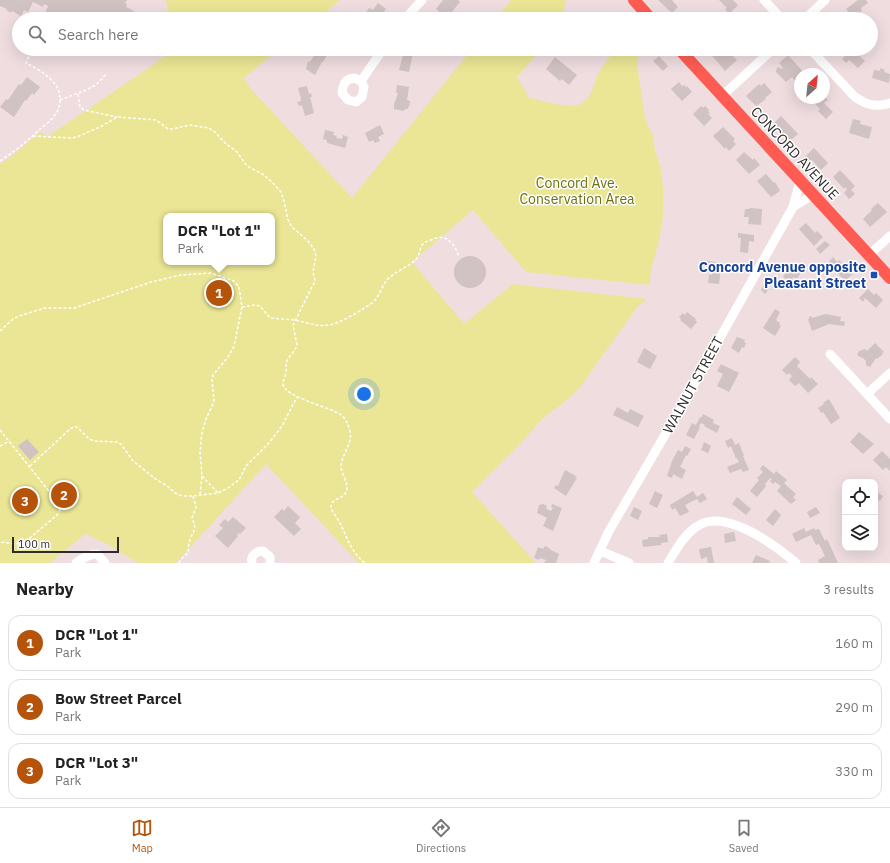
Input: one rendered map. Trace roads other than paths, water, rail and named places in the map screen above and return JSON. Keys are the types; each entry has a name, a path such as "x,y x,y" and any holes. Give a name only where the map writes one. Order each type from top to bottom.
{"main road":[{"path":"634,0 645,12"},
{"name":"CONCORD AVENUE","path":"685,56 890,278"}],"street":[{"path":"411,12 422,0"},
{"path":"764,0 775,12"},
{"path":"812,12 825,0"},
{"path":"361,81 378,56"},
{"path":"722,96 765,56"},
{"path":"817,56 861,102 875,106 890,103"},
{"name":"WALNUT STREET","path":"594,563 610,529 686,399 793,207 800,181"},
{"name":"WALNUT STREET","path":"793,207 813,195"},
{"path":"869,255 890,236"},
{"path":"830,354 890,419"},
{"path":"867,394 890,373"},
{"path":"668,563 687,534 697,526 711,521 729,523 750,531 796,563"},
{"path":"252,563 251,560 253,555 264,551 270,557 270,563"},
{"path":"600,551 629,563"},
{"path":"76,563 92,554 97,554 105,563"}],"place":[{"name":"Concord Avenue opposite Pleasant Street","path":"874,275"},
{"name":"DCR \"Lot 1\"","path":"219,293"},
{"name":"Bow Street Parcel","path":"64,495"},
{"name":"DCR \"Lot 3\"","path":"25,501"}],"park label":[{"name":"Concord Ave. Conservation Area","path":"577,192"}]}
